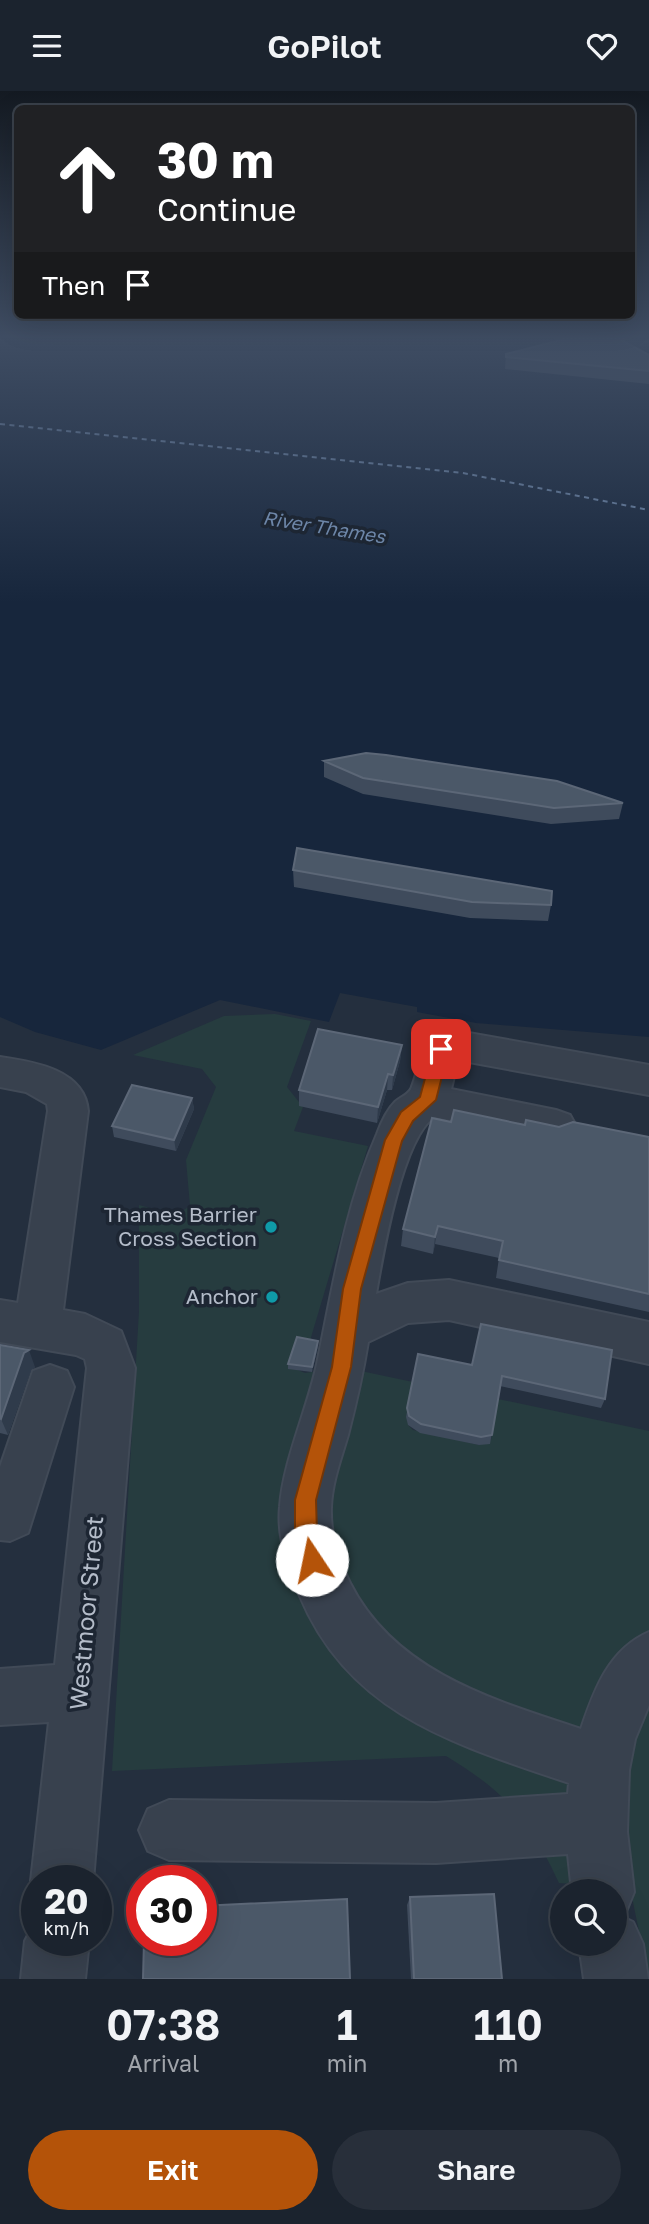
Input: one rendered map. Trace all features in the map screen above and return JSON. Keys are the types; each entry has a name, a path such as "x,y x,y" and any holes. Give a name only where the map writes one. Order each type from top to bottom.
{"street":[{"path":"598,1793 503,1731 428,1700 393,1679 366,1655 334,1616 312,1560 306,1533 306,1500 344,1348 352,1289 394,1140 407,1116 428,1100 441,1049 446,1043 649,1080"},
{"path":"0,1072 52,1084 67,1097 68,1111 19,1324"},
{"path":"428,1100 556,1126"},
{"path":"344,1348 397,1304 421,1298 449,1300 649,1343"},
{"name":"Westmoor Street","path":"19,1324 85,1335 104,1346 111,1368 63,1865"},
{"path":"0,1514 10,1515 50,1387"},
{"path":"602,1879 598,1793 615,1714 638,1671 649,1660"},
{"path":"0,1697 79,1692"},
{"path":"169,1830 450,1833 531,1830 598,1793"},
{"path":"53,1979 55,1956"},
{"path":"613,1956 616,1979"}],"green space":[{"path":"275,1014 311,1021 287,1087 303,1107 294,1131 368,1146 309,1344 291,1353 293,1368 305,1373 342,1367 413,1382 408,1425 413,1430 479,1445 491,1440 498,1399 649,1431 649,1979 627,1879 557,1879 537,1841 514,1809 485,1782 446,1756 112,1771 139,1311 139,1205 176,1215 190,1206 186,1160 216,1087 202,1069 133,1055 224,1016"}],"water":[{"name":"River Thames","path":"0,426 649,426 649,1037 476,1023 417,1012 417,1007 340,993 329,1022 220,1000 101,1050 35,1032 0,1017"}],"building":[{"path":"366,753 557,781 623,803 554,808 363,778 324,761"},
{"path":"297,848 552,891 551,905 472,902 293,870"},
{"path":"318,1029 402,1045 393,1075 388,1074 378,1107 299,1090"},
{"path":"132,1085 192,1098 174,1140 112,1126"},
{"path":"454,1110 525,1125 526,1120 559,1127 573,1122 649,1137 649,1294 499,1260 503,1241 438,1226 435,1237 403,1229 432,1118 451,1122"},
{"path":"481,1324 612,1350 605,1399 502,1376 492,1435 481,1437 421,1424 409,1416 407,1408 418,1354 472,1365"},
{"path":"297,1337 318,1341 312,1367 288,1364"},
{"path":"0,1345 29,1350 24,1353 1,1419 0,1418"},
{"path":"494,1894 502,1979 414,1979 410,1897"},
{"path":"347,1899 350,1979 143,1979 144,1956 217,1956 217,1905"}],"ferry route":[{"path":"20,426 463,473 649,510"}],"place":[{"name":"Thames Barrier Cross Section","path":"271,1227"},
{"name":"Anchor","path":"272,1297"}],"route":[{"path":"312,1560 306,1533 306,1500 342,1367 352,1289 394,1140 407,1116 428,1100 441,1049"}]}
